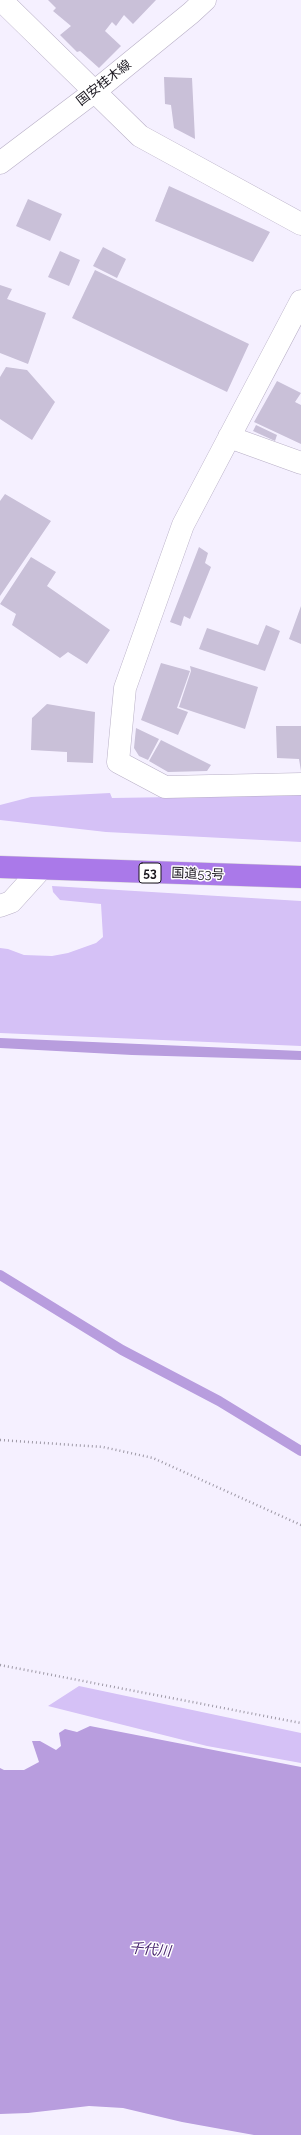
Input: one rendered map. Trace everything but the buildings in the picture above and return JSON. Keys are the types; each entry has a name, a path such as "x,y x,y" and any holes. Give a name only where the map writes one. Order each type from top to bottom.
{"highway":[{"name":"国道53号","path":"0,867 40,870 301,877"}],"street":[{"path":"1,0 140,136 301,224"},
{"name":"国安桂木線","path":"0,162 94,92 205,0"},
{"path":"301,301 183,525 125,688 118,762 164,787 301,784"},
{"path":"229,437 301,463"},
{"path":"0,906 11,902 40,870"}],"path":[{"path":"0,1440 103,1447 153,1458 301,1525"},
{"path":"0,1665 301,1723"}],"shaded area":[{"path":"110,793 112,798 301,795 301,842 106,832 0,820 0,805 31,797"},
{"path":"52,886 301,901 301,1046 0,1033 0,948 8,949 24,955 52,956 68,953 96,943 103,937 101,904 60,900 53,892"},
{"path":"79,1686 301,1733 301,1763 207,1746 48,1706"}],"water":[{"path":"0,1038 301,1051 301,1060 132,1055 0,1048"},
{"name":"千代川","path":"90,1726 301,1767 301,2135 254,2135 182,2122 123,2108 89,2106 28,2113 0,2114 0,1768 4,1770 24,1770 39,1762 32,1741 40,1741 56,1750 61,1746 59,1733 65,1729 77,1732"}],"waterway":[{"path":"0,1275 122,1350 219,1401 301,1451"}]}
